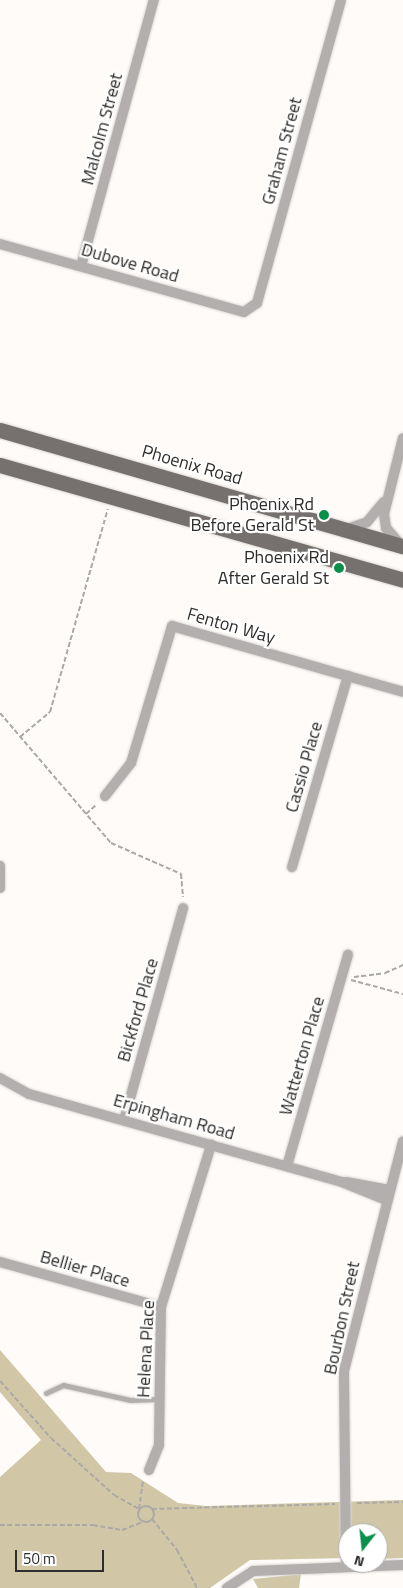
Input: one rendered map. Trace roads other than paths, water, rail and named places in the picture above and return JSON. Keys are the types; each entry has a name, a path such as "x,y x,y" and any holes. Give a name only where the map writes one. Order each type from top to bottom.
{"main road":[{"name":"Phoenix Road","path":"0,430 402,545"},
{"path":"0,465 403,580"}],"street":[{"name":"Malcolm Street","path":"81,266 154,0"},
{"name":"Graham Street","path":"250,307 257,303 341,0"},
{"name":"Dubove Road","path":"0,244 244,312 250,307"},
{"path":"402,545 386,528 384,501 403,438"},
{"path":"347,529 367,522 384,501"},
{"name":"Fenton Way","path":"105,796 131,763 172,626 403,692"},
{"name":"Cassio Place","path":"292,867 348,676"},
{"path":"0,866 0,888"},
{"name":"Bickford Place","path":"124,1120 184,908"},
{"name":"Watterton Place","path":"288,1166 348,955"},
{"name":"Erpingham Road","path":"0,1078 29,1094 342,1182 386,1200"},
{"name":"Bourbon Street","path":"346,1523 344,1371 386,1200 403,1141"},
{"name":"Helena Place","path":"149,1470 159,1445 161,1307 211,1145"},
{"name":"Erpingham Road","path":"342,1182 389,1190"},
{"name":"Bellier Place","path":"0,1262 161,1307"},
{"path":"388,1565 403,1565"},
{"path":"227,1588 253,1571 338,1566"}],"lane":[{"path":"46,1393 63,1385 130,1400 159,1399"}],"place":[{"name":"Phoenix Rd Before Gerald St","path":"324,515"},
{"name":"Phoenix Rd After Gerald St","path":"339,568"}]}
